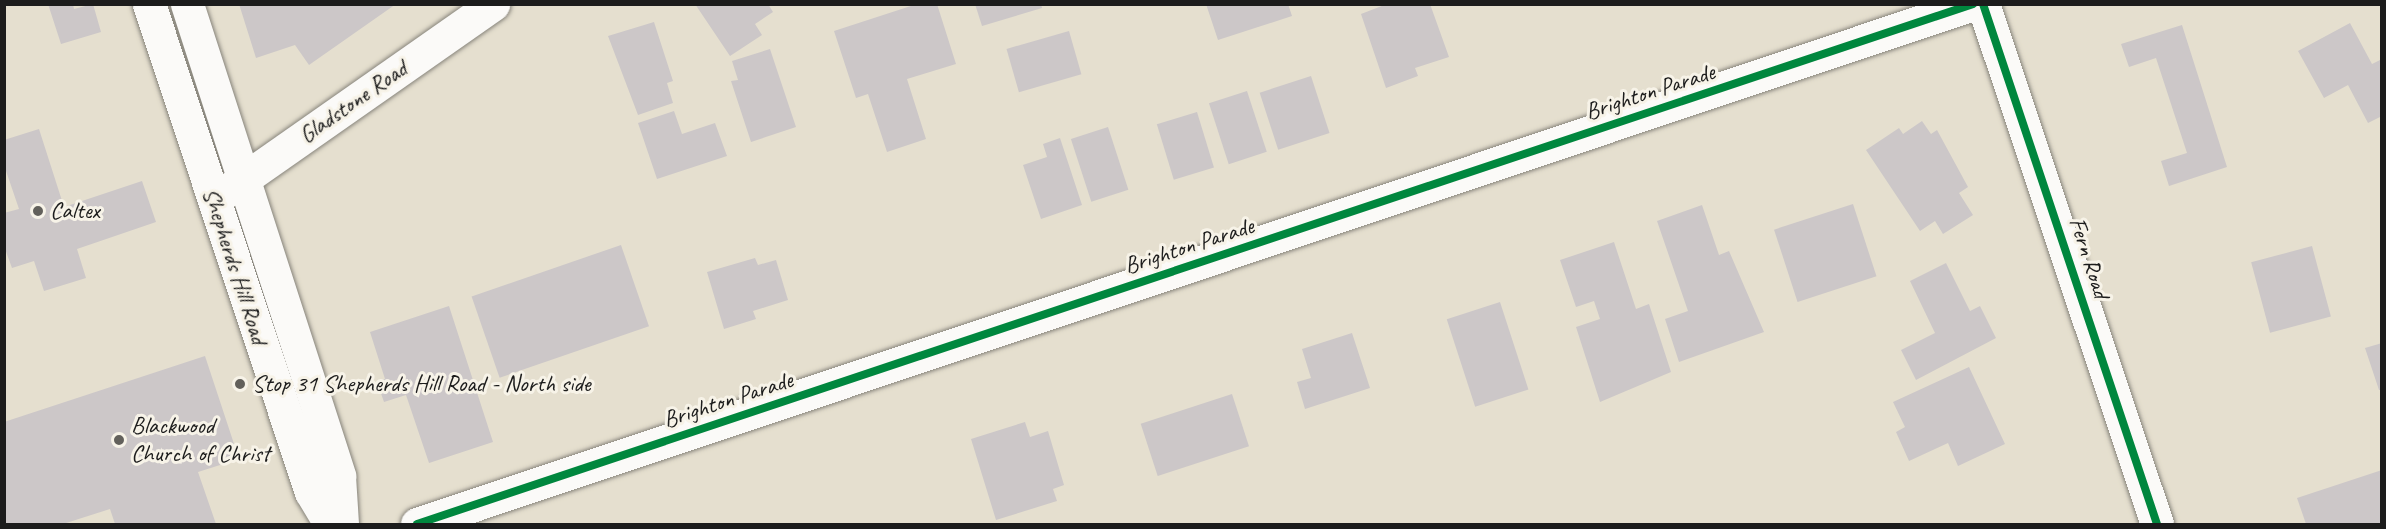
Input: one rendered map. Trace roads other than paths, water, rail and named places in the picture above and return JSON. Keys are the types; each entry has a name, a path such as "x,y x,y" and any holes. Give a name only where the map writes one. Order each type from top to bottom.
{"street":[{"name":"Shepherds Hill Road","path":"149,4 310,492 330,525"},
{"name":"Shepherds Hill Road","path":"187,4 339,476 342,525"},
{"name":"Gladstone Road","path":"213,200 493,4"},
{"name":"Brighton Parade","path":"417,525 1973,4"},
{"name":"Fern Road","path":"1983,4 2157,525"}],"place":[{"name":"Caltex","path":"38,211"},
{"name":"Stop 31 Shepherds Hill Road - North side","path":"240,384"},
{"name":"Blackwood Church of Christ","path":"119,440"}]}
